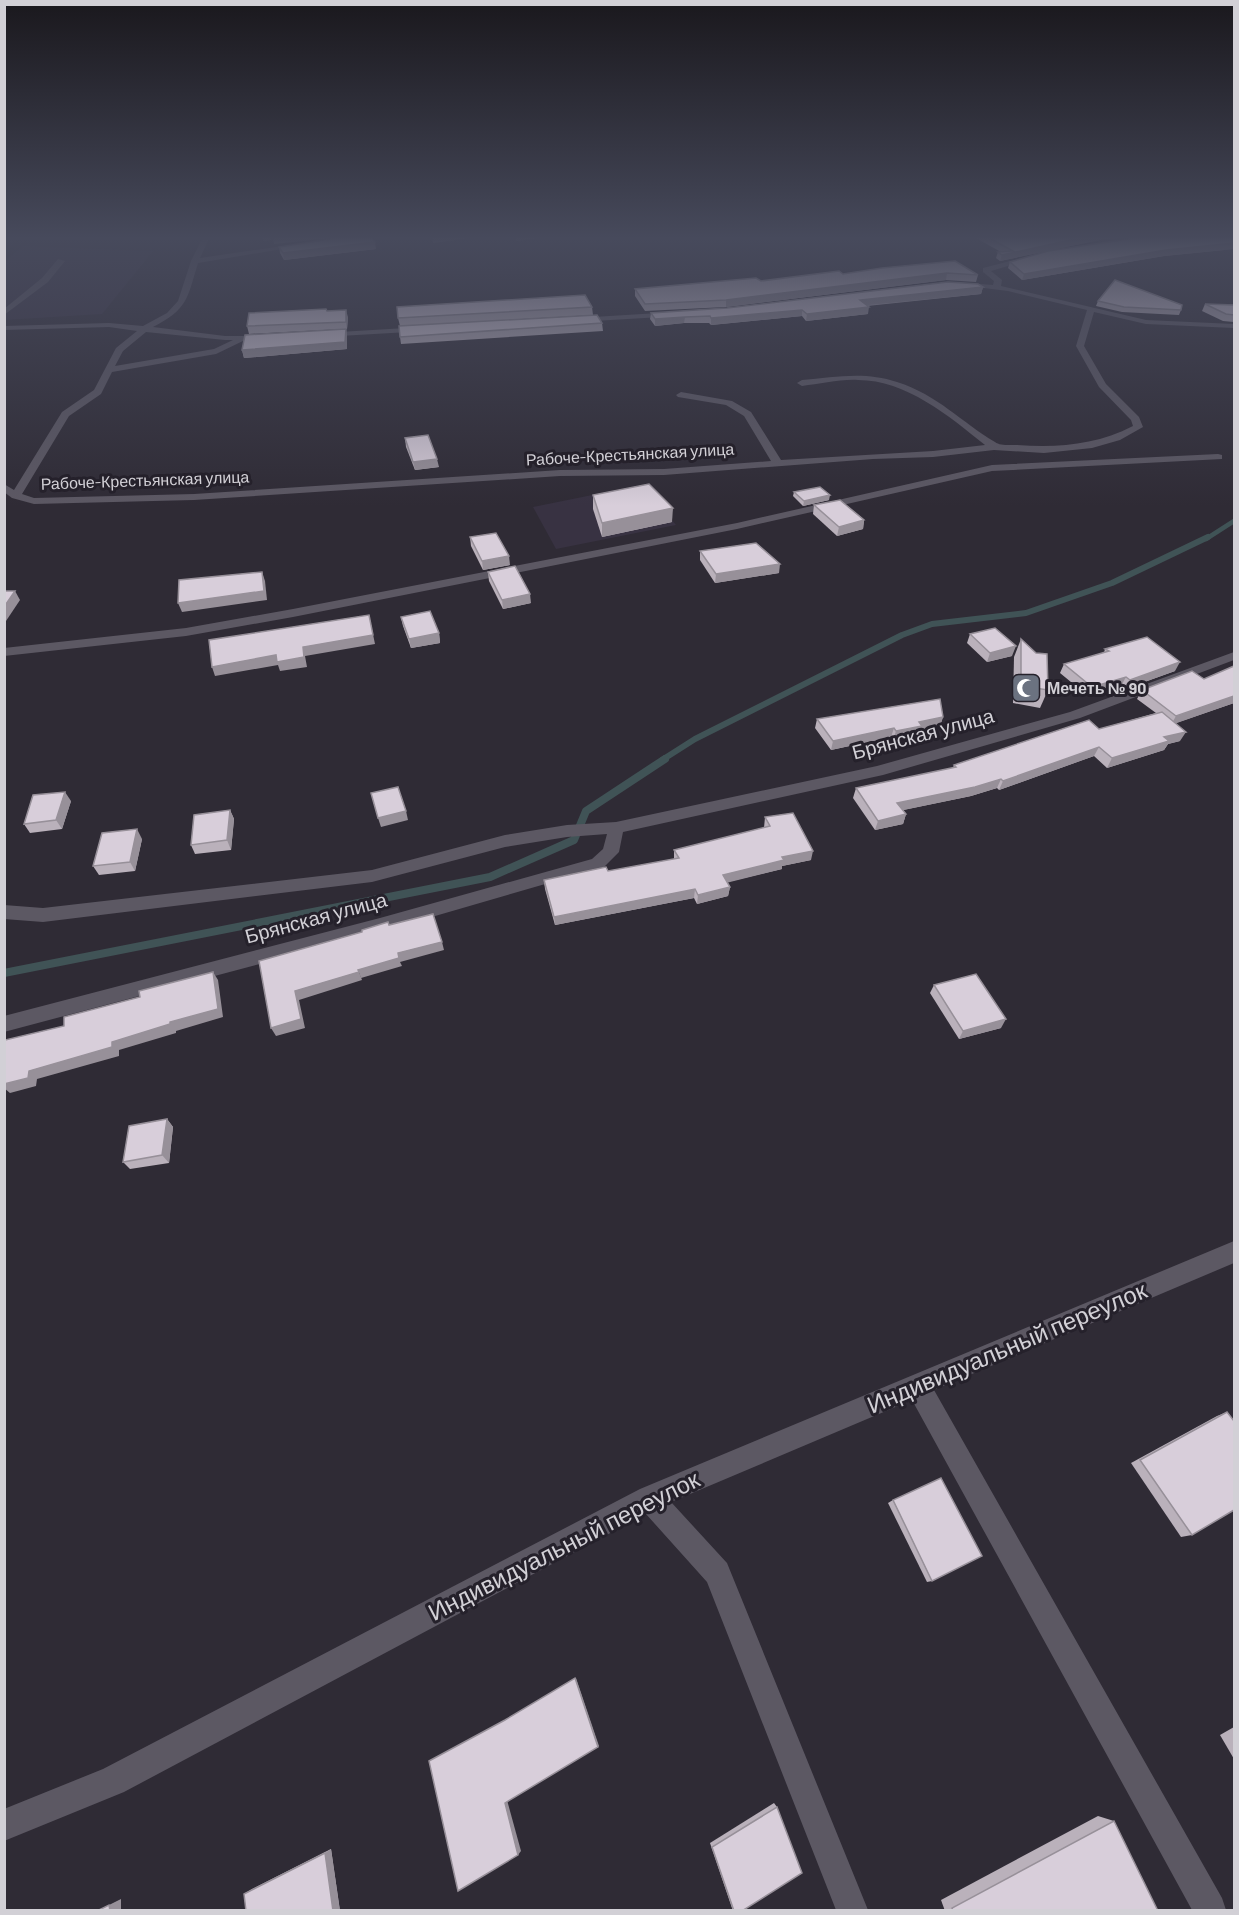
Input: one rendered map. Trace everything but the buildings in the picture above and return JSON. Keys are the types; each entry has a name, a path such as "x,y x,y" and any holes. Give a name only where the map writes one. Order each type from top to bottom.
{"street":[{"path":"4,328 33,326"},
{"path":"108,326 242,339 278,338"},
{"path":"4,487 16,496 64,414 98,392 119,350 149,326"},
{"name":"Рабоче-Крестьянская улица","path":"16,496 34,501 194,497 560,472 664,472 777,462 933,454 994,447 1044,450 1088,446 1117,438 1138,427 1136,419 1102,385 1080,346 1081,326"},
{"path":"314,336 431,328"},
{"path":"109,370 216,351 242,339"},
{"path":"802,383 859,377 887,381 928,400 965,424 994,447"},
{"path":"681,395 729,403 748,414 777,462"},
{"path":"4,652 186,632 293,613 737,526 992,468 1218,457"},
{"name":"Брянская улица","path":"4,912 44,915 372,876 505,841 567,831 616,828 878,771 1075,715 1234,656"},
{"name":"Брянская улица","path":"4,1024 380,925 598,863 611,852 616,828"},
{"name":"Индивидуальный переулок","path":"4,1825 113,1781 649,1498 1234,1252"},
{"path":"918,1386 1210,1911"},
{"path":"649,1498 717,1573 852,1911"}],"shaded area":[{"path":"648,491 676,525 556,549 533,507 602,493"}],"waterway":[{"path":"1206,539 1234,521"},
{"path":"662,760 695,739 902,635 932,624 1026,613 1112,583 1208,537"},
{"path":"4,973 490,877 574,840 586,811 665,759"}],"place":[{"name":"Мечеть № 90","path":"1026,688"}]}
